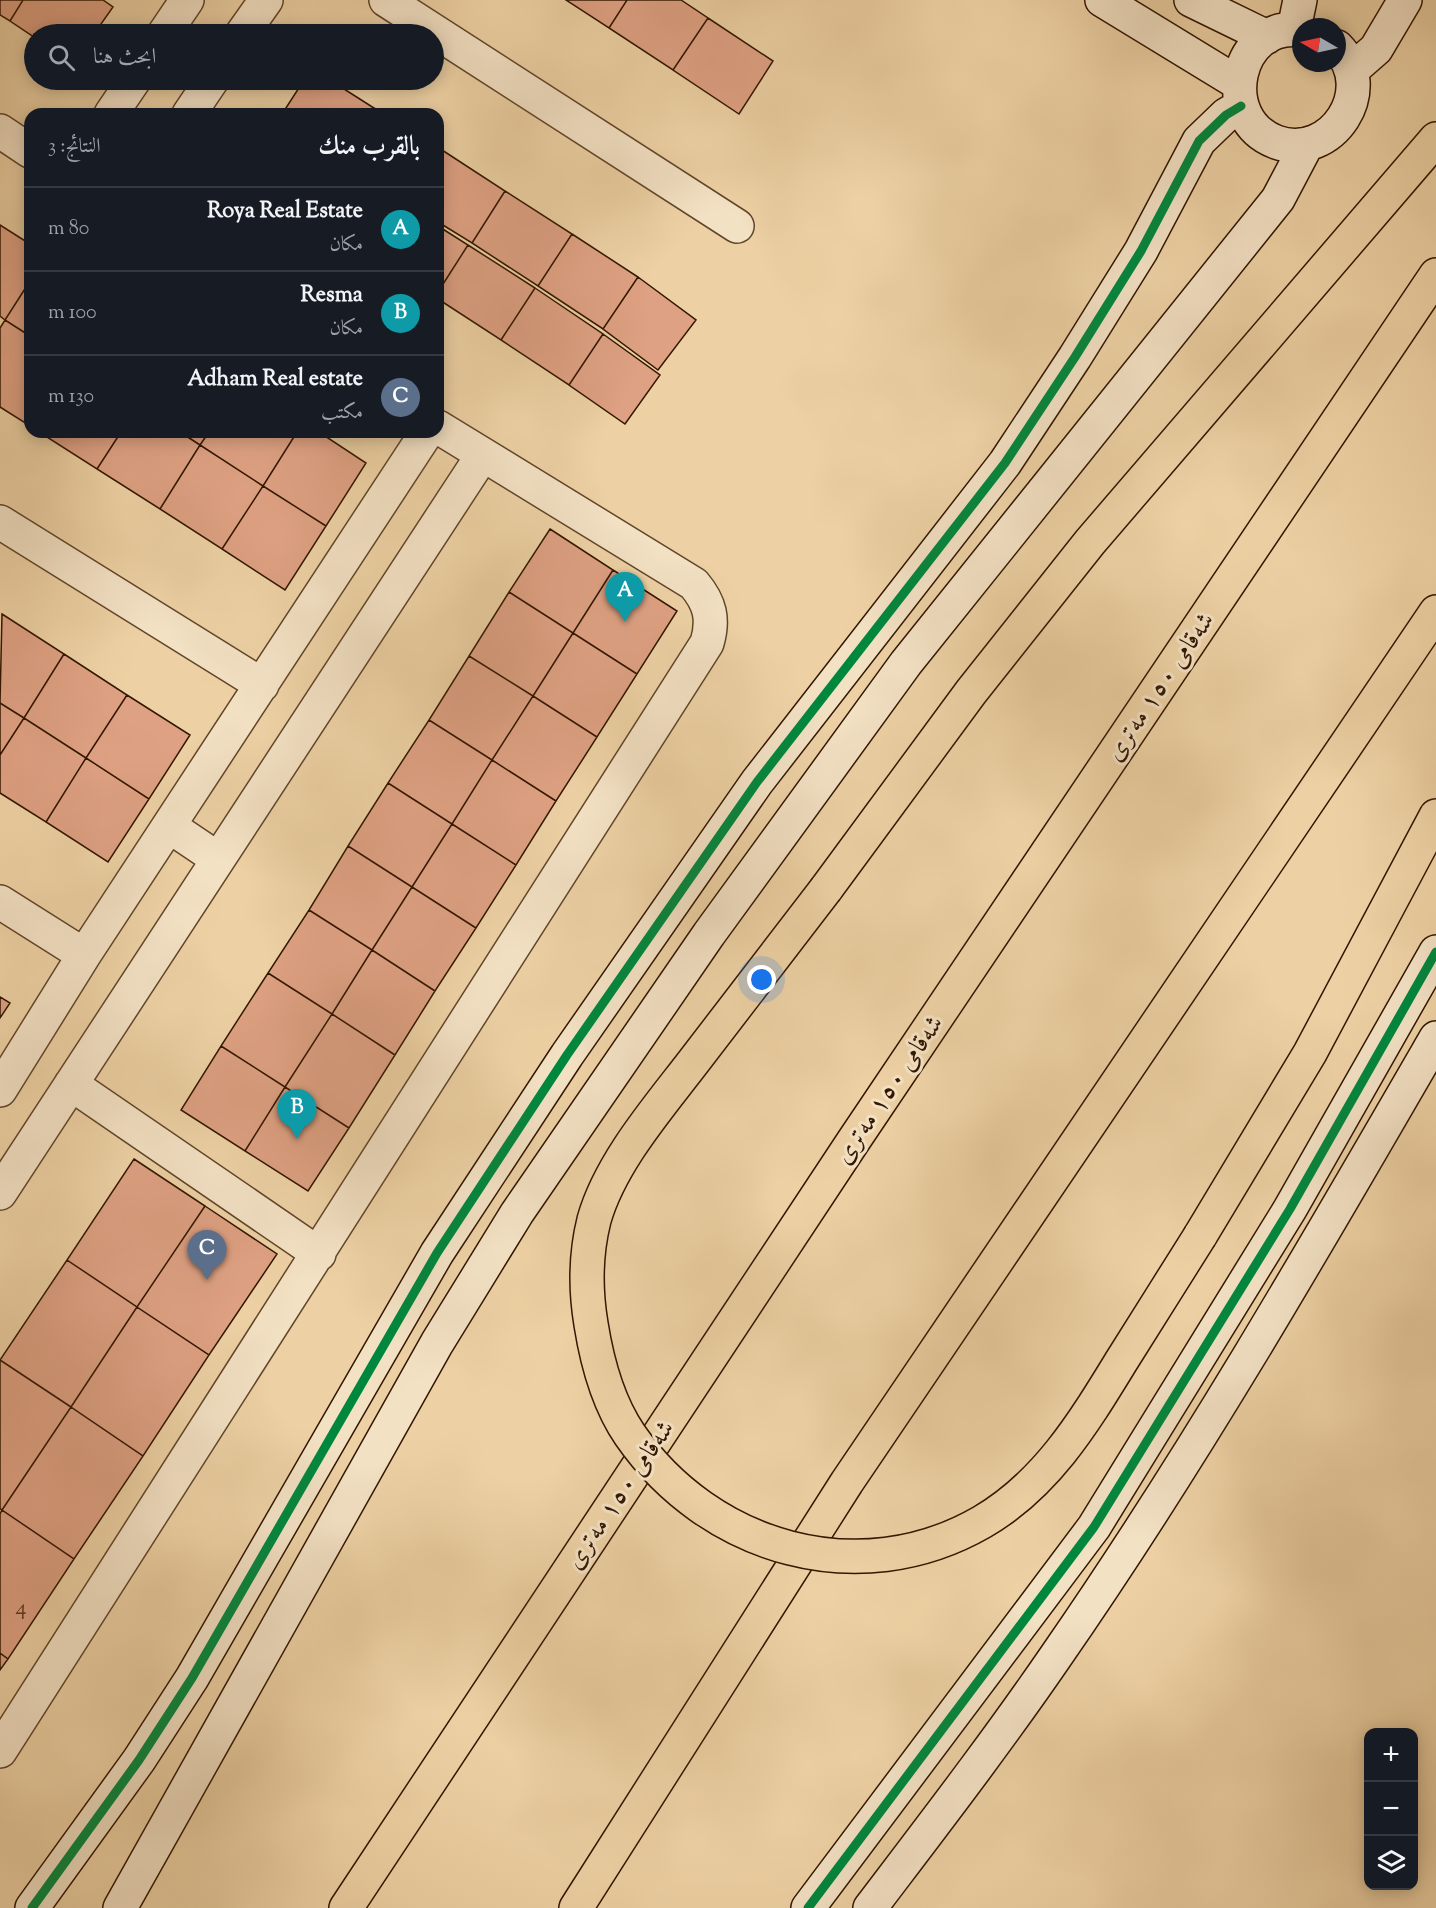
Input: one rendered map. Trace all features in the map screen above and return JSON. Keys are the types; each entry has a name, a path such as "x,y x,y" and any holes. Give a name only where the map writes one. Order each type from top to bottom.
{"highway":[{"path":"1436,140 1090,542 971,692 826,889 646,1124 618,1166 595,1217 586,1263 587,1292 593,1340 601,1371 629,1434 663,1475 708,1513 742,1532 786,1549 849,1557 919,1547 953,1536 981,1522 1014,1500 1051,1466 1081,1426 1200,1236 1310,1053 1436,816"},
{"name":"شەقامی ١٥٠ مەتری","path":"346,1908 860,1130 1436,275"},
{"path":"576,1908 847,1482 1436,612"}],"street":[{"path":"171,24 187,0"},
{"path":"249,24 266,0"},
{"path":"386,0 423,24"},
{"path":"1102,0 1240,95 1249,121 1261,133 1275,141 1291,145 1307,144 1325,137 1340,125 1350,108 1354,90 1346,65"},
{"path":"1191,0 1290,24"},
{"path":"1346,58 1376,49 1406,0"},
{"path":"32,1908 139,1760 192,1678 437,1253 567,1054 757,782 1005,463 1141,251 1198,141 1226,115 1240,95 1247,56 1290,24"},
{"path":"444,37 737,225"},
{"path":"115,108 127,90"},
{"path":"193,108 205,90"},
{"path":"0,131 24,147"},
{"path":"120,1908 437,1342 517,1214 710,934 906,663 1278,199 1307,144"},
{"path":"0,1751 707,643 711,628 711,612 705,597 694,584 444,431"},
{"path":"0,1090 84,956 423,438"},
{"path":"0,1193 482,456"},
{"path":"0,522 262,685"},
{"path":"169,826 218,859"},
{"path":"0,902 84,956"},
{"path":"808,1908 1094,1527 1290,1209 1436,952"},
{"path":"870,1908 1056,1656 1166,1489 1290,1290 1436,1038"},
{"path":"71,1084 319,1254"}],"building":[{"path":"0,0 23,0 10,21 0,15"},
{"path":"23,0 103,0 113,7 101,24 24,24 24,30 10,21"},
{"path":"566,0 627,0 609,28"},
{"path":"627,0 681,0 708,18 673,70 609,28"},
{"path":"708,18 773,61 739,114 673,70"},
{"path":"298,90 346,90 374,108 286,108"},
{"path":"444,151 505,191 472,243 444,226"},
{"path":"505,191 572,234 538,286 472,243"},
{"path":"0,225 24,240 24,290 5,320 0,316"},
{"path":"444,230 468,245 444,283"},
{"path":"572,234 638,277 603,329 538,286"},
{"path":"468,245 535,288 501,340 444,303 444,283"},
{"path":"638,277 696,320 658,370 603,329"},
{"path":"535,288 603,334 569,385 501,340"},
{"path":"24,290 24,332 5,320"},
{"path":"5,320 24,332 24,422 0,407 0,328"},
{"path":"603,334 660,375 625,424 569,385"},
{"path":"48,438 117,438 97,469"},
{"path":"117,438 189,438 200,445 160,509 97,469"},
{"path":"189,438 205,438 200,445"},
{"path":"205,438 293,438 263,486 200,445"},
{"path":"293,438 328,438 366,463 326,526 263,486"},
{"path":"200,445 263,486 222,549 160,509"},
{"path":"263,486 326,526 285,590 222,549"},
{"path":"550,529 613,570 573,633 509,592"},
{"path":"613,570 677,611 637,674 573,633"},
{"path":"509,592 573,633 533,696 469,656"},
{"path":"2,614 64,654 24,718 0,703"},
{"path":"573,633 637,674 597,737 533,696"},
{"path":"64,654 127,695 86,758 24,718"},
{"path":"469,656 533,696 492,760 429,720"},
{"path":"127,695 190,735 149,799 86,758"},
{"path":"533,696 597,737 556,801 492,760"},
{"path":"0,703 24,718 0,755"},
{"path":"24,718 86,758 46,822 0,793 0,755"},
{"path":"429,720 492,760 452,824 388,783"},
{"path":"86,758 149,799 108,862 46,822"},
{"path":"492,760 556,801 516,865 452,824"},
{"path":"388,783 452,824 412,887 348,846"},
{"path":"452,824 516,865 476,928 412,887"},
{"path":"348,846 412,887 372,950 309,910"},
{"path":"412,887 476,928 435,991 372,950"},
{"path":"309,910 372,950 332,1014 268,973"},
{"path":"372,950 435,991 395,1055 332,1014"},
{"path":"268,973 332,1014 285,1087 221,1046"},
{"path":"0,997 10,1003 0,1018"},
{"path":"332,1014 395,1055 349,1128 285,1087"},
{"path":"221,1046 285,1087 245,1151 181,1110"},
{"path":"285,1087 349,1128 308,1191 245,1151"},
{"path":"134,1159 205,1206 137,1307 67,1260"},
{"path":"205,1206 277,1254 209,1355 137,1307"},
{"path":"67,1260 137,1307 71,1407 0,1360"},
{"path":"137,1307 209,1355 143,1456 71,1407"},
{"path":"0,1360 71,1407 2,1510 0,1509"},
{"path":"71,1407 143,1456 74,1559 2,1510"},
{"path":"2,1510 74,1559 8,1659 0,1653 0,1514"},
{"path":"0,1653 8,1659 0,1670"}],"cycle path":[{"path":"32,1908 139,1760 192,1678 437,1253 567,1055 757,782 1005,463 1141,251 1199,141 1226,115 1241,106"},
{"path":"808,1908 1094,1527 1290,1209 1436,952"}],"place":[{"name":"Roya Real Estate","path":"625,622"},
{"name":"Resma","path":"297,1139"},
{"name":"Adham Real estate","path":"207,1280"}]}
